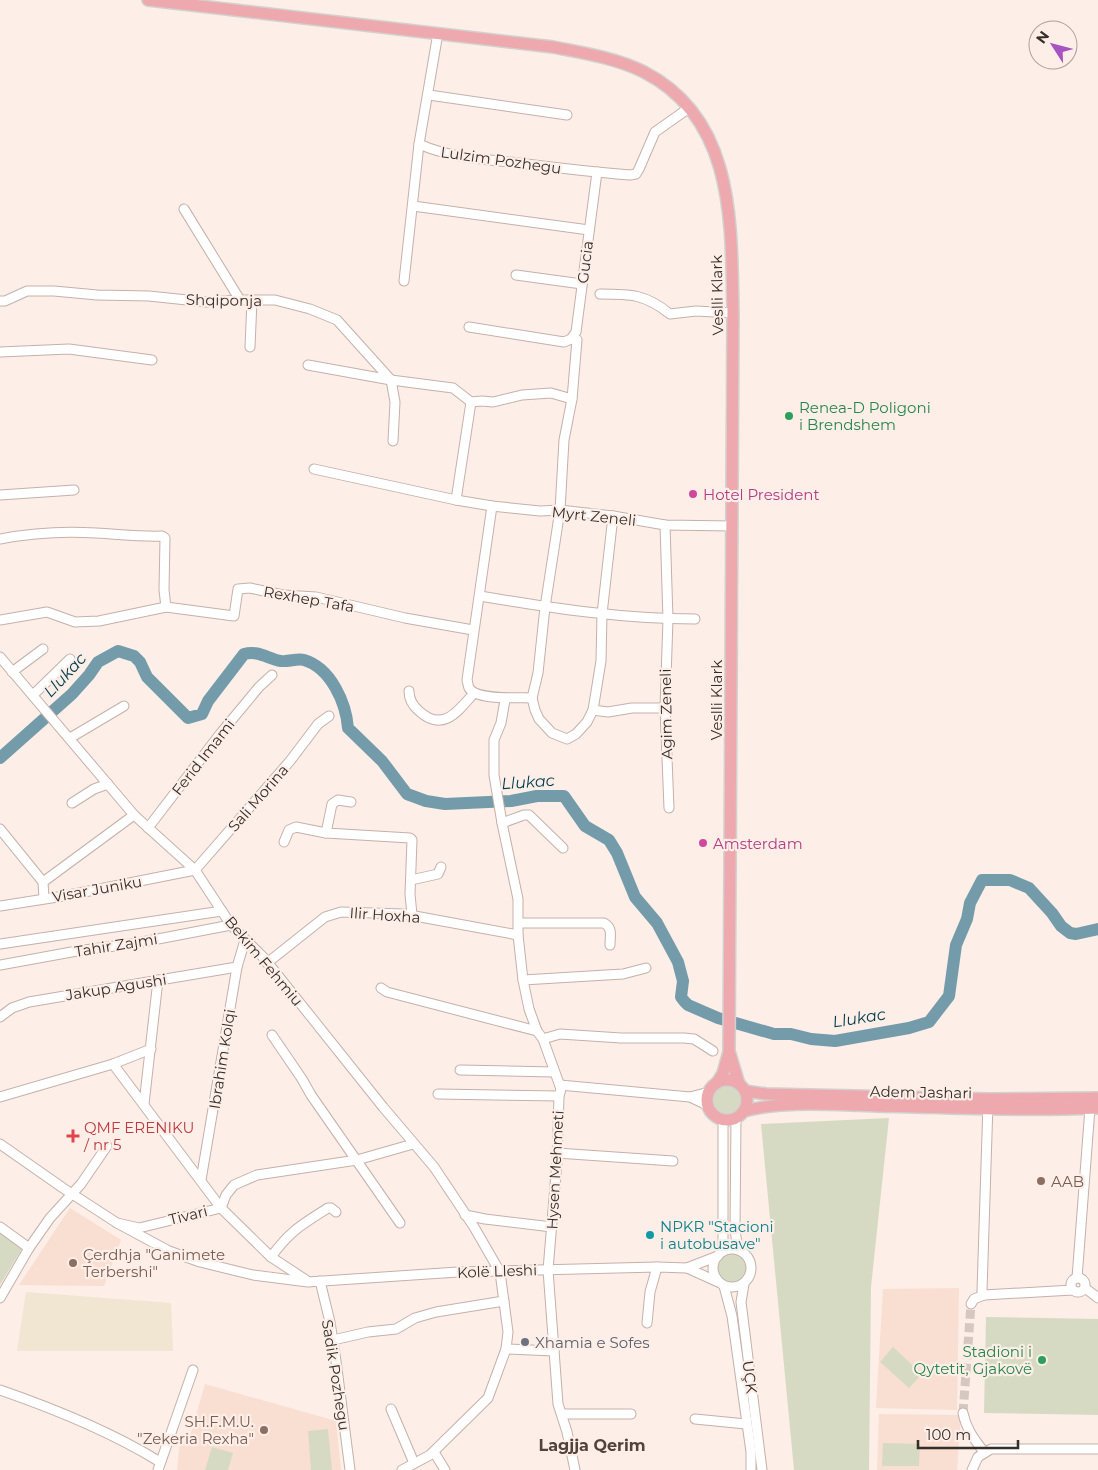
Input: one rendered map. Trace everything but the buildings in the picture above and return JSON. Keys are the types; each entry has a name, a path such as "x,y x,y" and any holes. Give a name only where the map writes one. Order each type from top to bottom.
{"main road":[{"name":"Veslli Klark","path":"148,0 553,47 602,56 644,72 669,89 690,108 711,140 726,194 731,228 733,313 729,1052 723,1073 717,1083"},
{"name":"Veslli Klark","path":"729,1052 742,1088"},
{"path":"742,1088 747,1101 740,1115 723,1120 713,1115 707,1105 708,1092 717,1083 728,1080 742,1088 766,1094 988,1104 1098,1098"},
{"name":"Adem Jashari","path":"740,1115 765,1106 815,1105 988,1104 1094,1108"}],"street":[{"name":"Lulzim Pozhegu","path":"438,33 419,144 434,151 464,157 597,172 636,174 655,132 690,108"},
{"path":"429,94 567,115"},
{"path":"404,282 419,144"},
{"name":"Gucia","path":"571,339 576,332 597,172"},
{"path":"413,206 589,230"},
{"path":"184,209 240,300"},
{"path":"516,276 582,284"},
{"name":"Shqiponja","path":"0,301 5,301 27,291 149,296 206,302 275,300 310,309 337,320 391,380"},
{"path":"600,294 629,294 649,299 670,314 696,311 733,313"},
{"path":"250,347 252,300"},
{"path":"469,327 564,342 571,339 577,340 572,399 564,440 560,510 545,607 538,673 532,698 534,710 539,719 552,733 567,739 576,734 587,722 593,710 601,661 602,614 613,516"},
{"path":"0,352 70,349 152,360"},
{"path":"308,365 391,380 453,388 472,402 493,402 522,395 552,393 572,399"},
{"path":"391,380 395,402 393,441"},
{"path":"456,500 472,402"},
{"name":"Myrt Zeneli","path":"314,469 492,506 540,511 560,510 613,516 665,525 732,526"},
{"path":"0,495 74,490"},
{"path":"492,506 467,680 469,688 474,693 505,700 532,698"},
{"name":"Agim Zeneli","path":"665,525 668,619 664,708 669,808"},
{"path":"0,539 46,533 95,533 137,537 162,536 165,538 164,590 166,607"},
{"name":"Rexhep Tafa","path":"0,620 46,612 74,622 99,621 166,607 234,616 238,589 250,588 283,595 316,597 405,618 473,630"},
{"path":"480,596 602,614 695,619"},
{"path":"12,672 43,649"},
{"name":"Bekim Fehmiu","path":"0,657 134,814 195,870 231,925 267,963 413,1144 434,1167 493,1258 500,1272"},
{"path":"33,695 70,659"},
{"name":"Ferid Imami","path":"148,828 220,734 259,687 272,675"},
{"path":"409,691 409,698 417,710 428,719 439,721 449,718 474,693"},
{"name":"Hysen Mehmeti","path":"505,700 501,723 494,740 494,775 518,899 518,934 523,980 529,1009 561,1090 559,1096 557,1153 548,1270 558,1404 575,1470"},
{"path":"70,738 124,706"},
{"path":"593,710 616,712 632,708 664,708"},
{"name":"Sali Morina","path":"195,870 290,762 318,724 329,716"},
{"path":"72,803 94,789 108,784"},
{"path":"326,832 332,804 338,800 351,802"},
{"path":"43,882 134,814"},
{"path":"501,819 529,815 563,848"},
{"path":"284,842 289,830 296,827 326,832 410,838 413,842 410,894 412,915"},
{"path":"0,829 43,882 44,898"},
{"path":"411,880 438,874 441,867"},
{"name":"Visar Juniku","path":"0,906 64,896 195,870"},
{"name":"Tahir Zajmi","path":"0,944 222,911"},
{"name":"Ilir Hoxha","path":"267,963 325,917 341,912 412,915 518,934"},
{"path":"519,923 604,923 610,928 610,945"},
{"name":"Tahir Zajmi","path":"0,965 231,925"},
{"name":"Ibrahim Kolqi","path":"201,1180 237,967 245,940"},
{"name":"Jakup Agushi","path":"0,1017 12,1008 28,1002 237,967"},
{"path":"523,980 623,974 646,968"},
{"path":"144,1104 158,980"},
{"path":"384,990 537,1031"},
{"path":"542,1039 560,1034 621,1038 684,1038 694,1039 713,1051"},
{"path":"272,1035 311,1095 400,1223"},
{"path":"0,1097 113,1064 150,1049"},
{"path":"113,1064 221,1208 271,1257 308,1282"},
{"path":"460,1070 554,1072"},
{"path":"560,1085 690,1097 707,1105"},
{"path":"690,1097 708,1092"},
{"path":"438,1094 559,1096"},
{"path":"984,1294 982,1291 988,1104"},
{"path":"1073,1290 1072,1283 1077,1278 1094,1108"},
{"name":"UÇK","path":"740,1115 734,1230 738,1250 748,1258 751,1264 751,1271 749,1278 744,1284 741,1302 762,1470"},
{"name":"UÇK","path":"723,1120 720,1254 714,1262 713,1269 714,1276 721,1284 732,1316 751,1452 751,1470"},
{"name":"Tivari","path":"0,1144 117,1223 139,1228 221,1208 226,1195 234,1184 257,1175 358,1160 413,1144"},
{"path":"0,1298 29,1248 50,1218 72,1194 107,1146"},
{"path":"557,1153 673,1160"},
{"path":"271,1257 296,1228 328,1208 336,1212"},
{"path":"465,1215 485,1220 552,1227"},
{"name":"Kolë Lleshi","path":"117,1223 169,1251 200,1262 253,1275 308,1282 438,1273 657,1267 687,1268"},
{"path":"0,1227 29,1248"},
{"path":"687,1268 730,1249 738,1250"},
{"path":"647,1323 650,1292 657,1267"},
{"path":"687,1268 731,1288 744,1284"},
{"path":"402,1470 434,1452 488,1398 506,1349 508,1332 500,1272"},
{"path":"1077,1278 1084,1280 1085,1288 1098,1298"},
{"name":"Sadik Pozhegu","path":"320,1281 333,1340 350,1470"},
{"path":"971,1304 974,1299 984,1294 1073,1290 1080,1292 1085,1288"},
{"path":"333,1340 368,1332 396,1329 415,1318 436,1312 504,1301"},
{"path":"506,1349 554,1351"},
{"path":"0,1390 40,1404 131,1444 159,1466 193,1370"},
{"path":"391,1409 414,1463"},
{"path":"964,1413 971,1434 984,1452"},
{"path":"562,1414 631,1414"},
{"path":"695,1419 746,1424"},
{"path":"972,1470 978,1457 991,1449 1098,1449"},
{"path":"434,1452 445,1470"}],"shaded area":[{"name":"Çerdhja \"Ganimete Terbershi\"","path":"70,1208 121,1240 104,1286 19,1285"},
{"path":"959,1288 957,1410 876,1408 883,1289"},
{"path":"26,1292 171,1303 173,1351 17,1351"},
{"name":"SH.F.M.U. \"Zekeria Rexha\"","path":"205,1384 336,1421 341,1470 177,1470 180,1440 188,1443"},
{"path":"879,1414 961,1415 957,1470 877,1470"}],"green space":[{"path":"726,1085 736,1090 741,1100 736,1110 726,1115 716,1110 711,1100 716,1090"},
{"path":"889,1118 871,1287 869,1470 794,1470 761,1124"},
{"path":"0,1233 23,1247 0,1285"},
{"path":"732,1253 742,1258 747,1268 742,1278 732,1283 722,1278 717,1268 722,1258"},
{"name":"Stadioni i Qytetit, Gjakovë","path":"986,1317 1098,1319 1098,1415 984,1413"},
{"path":"893,1347 922,1374 909,1388 880,1362"},
{"path":"328,1429 332,1470 311,1470 308,1431"},
{"path":"883,1443 920,1444 919,1466 882,1466"},
{"path":"212,1447 233,1453 228,1470 205,1470"}],"waterway":[{"name":"Llukac","path":"0,758 72,694 98,662 118,651 134,656 140,662 147,677 188,718 202,714 208,701 244,654 254,653 281,661 304,660 314,664 329,678 344,708 348,728 382,761 407,794 426,801 445,804 511,801 537,796 564,796 585,826 609,840 617,853 635,897 657,923 678,962 683,981 681,997 684,1001 688,1005 718,1018 774,1034 791,1034 811,1039 835,1041 909,1028 929,1022 949,996 956,945 967,919 970,903 982,880 1010,880 1029,888 1061,926 1070,933 1076,934 1098,929"}],"tunnel":[{"path":"963,1413 971,1304"}],"place":[{"name":"Renea-D Poligoni i Brendshem","path":"789,416"},
{"name":"Hotel President","path":"693,494"},
{"name":"Amsterdam","path":"703,843"},
{"name":"QMF ERENIKU / nr 5","path":"73,1136"},
{"name":"AAB","path":"1041,1181"},
{"name":"NPKR \"Stacioni i autobusave\"","path":"650,1235"},
{"name":"Çerdhja \"Ganimete Terbershi\"","path":"73,1263"},
{"name":"Xhamia e Sofes","path":"525,1342"},
{"name":"Stadioni i Qytetit, Gjakovë","path":"1042,1360"},
{"name":"SH.F.M.U. \"Zekeria Rexha\"","path":"264,1430"}],"district":[{"name":"Lagjja Qerim","path":"592,1445"}]}
